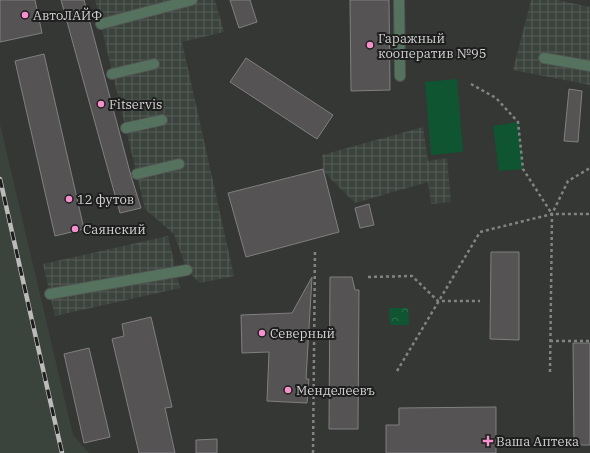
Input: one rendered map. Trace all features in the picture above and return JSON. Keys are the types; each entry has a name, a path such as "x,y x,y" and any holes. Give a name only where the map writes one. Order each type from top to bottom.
{"lane":[{"path":"101,24 192,0"},
{"path":"399,0 400,76"},
{"path":"544,58 590,66"},
{"path":"112,74 154,64"},
{"path":"126,128 162,120"},
{"path":"137,174 179,164"},
{"path":"50,294 187,270"}],"path":[{"path":"471,84 496,98 518,122 523,169 552,214"},
{"path":"550,372 552,214 568,181 590,168"},
{"path":"397,371 480,232 552,214 590,214"},
{"path":"313,453 315,250"},
{"path":"368,277 412,276 439,301 480,301"},
{"path":"550,341 590,341"}],"shaded area":[{"path":"95,0 215,0 224,32 182,42 234,276 200,283 187,270 174,234 145,209"},
{"path":"531,0 557,0 590,7 590,85 513,70"},
{"path":"0,124 73,435 89,453 0,453"},
{"path":"423,127 428,161 447,158 451,202 431,204 428,182 355,203 323,171 322,155"},
{"path":"168,236 180,288 55,316 43,264"}],"green space":[{"path":"457,79 463,152 431,155 425,82"},
{"path":"518,122 523,169 499,171 493,126"},
{"path":"389,308 408,308 409,325 390,325"}],"building":[{"path":"0,0 35,0 42,33 0,42"},
{"name":"Fitservis","path":"61,0 84,0 141,208 120,213"},
{"path":"230,0 250,0 257,22 239,28"},
{"name":"Гаражный кооператив №95","path":"350,0 389,0 390,90 351,91"},
{"path":"44,54 84,229 55,236 15,61"},
{"path":"246,58 333,115 317,139 230,82"},
{"path":"569,89 582,91 578,142 564,141"},
{"path":"323,169 339,232 246,257 228,193"},
{"path":"369,204 374,225 360,228 355,208"},
{"path":"491,252 519,252 519,340 490,339"},
{"path":"312,277 306,379 309,379 307,403 267,401 269,352 242,353 241,315 292,313"},
{"path":"330,277 352,277 355,290 359,290 358,429 329,429"},
{"path":"151,317 172,407 165,408 175,453 139,453 112,339 124,336 122,324"},
{"path":"573,343 590,343 590,445 574,445"},
{"path":"89,348 110,437 84,443 64,354"},
{"path":"496,407 496,453 386,453 386,425 399,425 399,408"},
{"path":"217,439 217,453 196,453 196,440"}],"railway":[{"path":"0,179 62,453"}],"place":[{"name":"АвтоЛАЙФ","path":"25,15"},
{"name":"Гаражный кооператив №95","path":"370,45"},
{"name":"Fitservis","path":"101,104"},
{"name":"12 футов","path":"69,199"},
{"name":"Саянский","path":"75,229"},
{"name":"Северный","path":"262,333"},
{"name":"Менделеевъ","path":"288,390"},
{"name":"Ваша Аптека","path":"488,441"}]}
